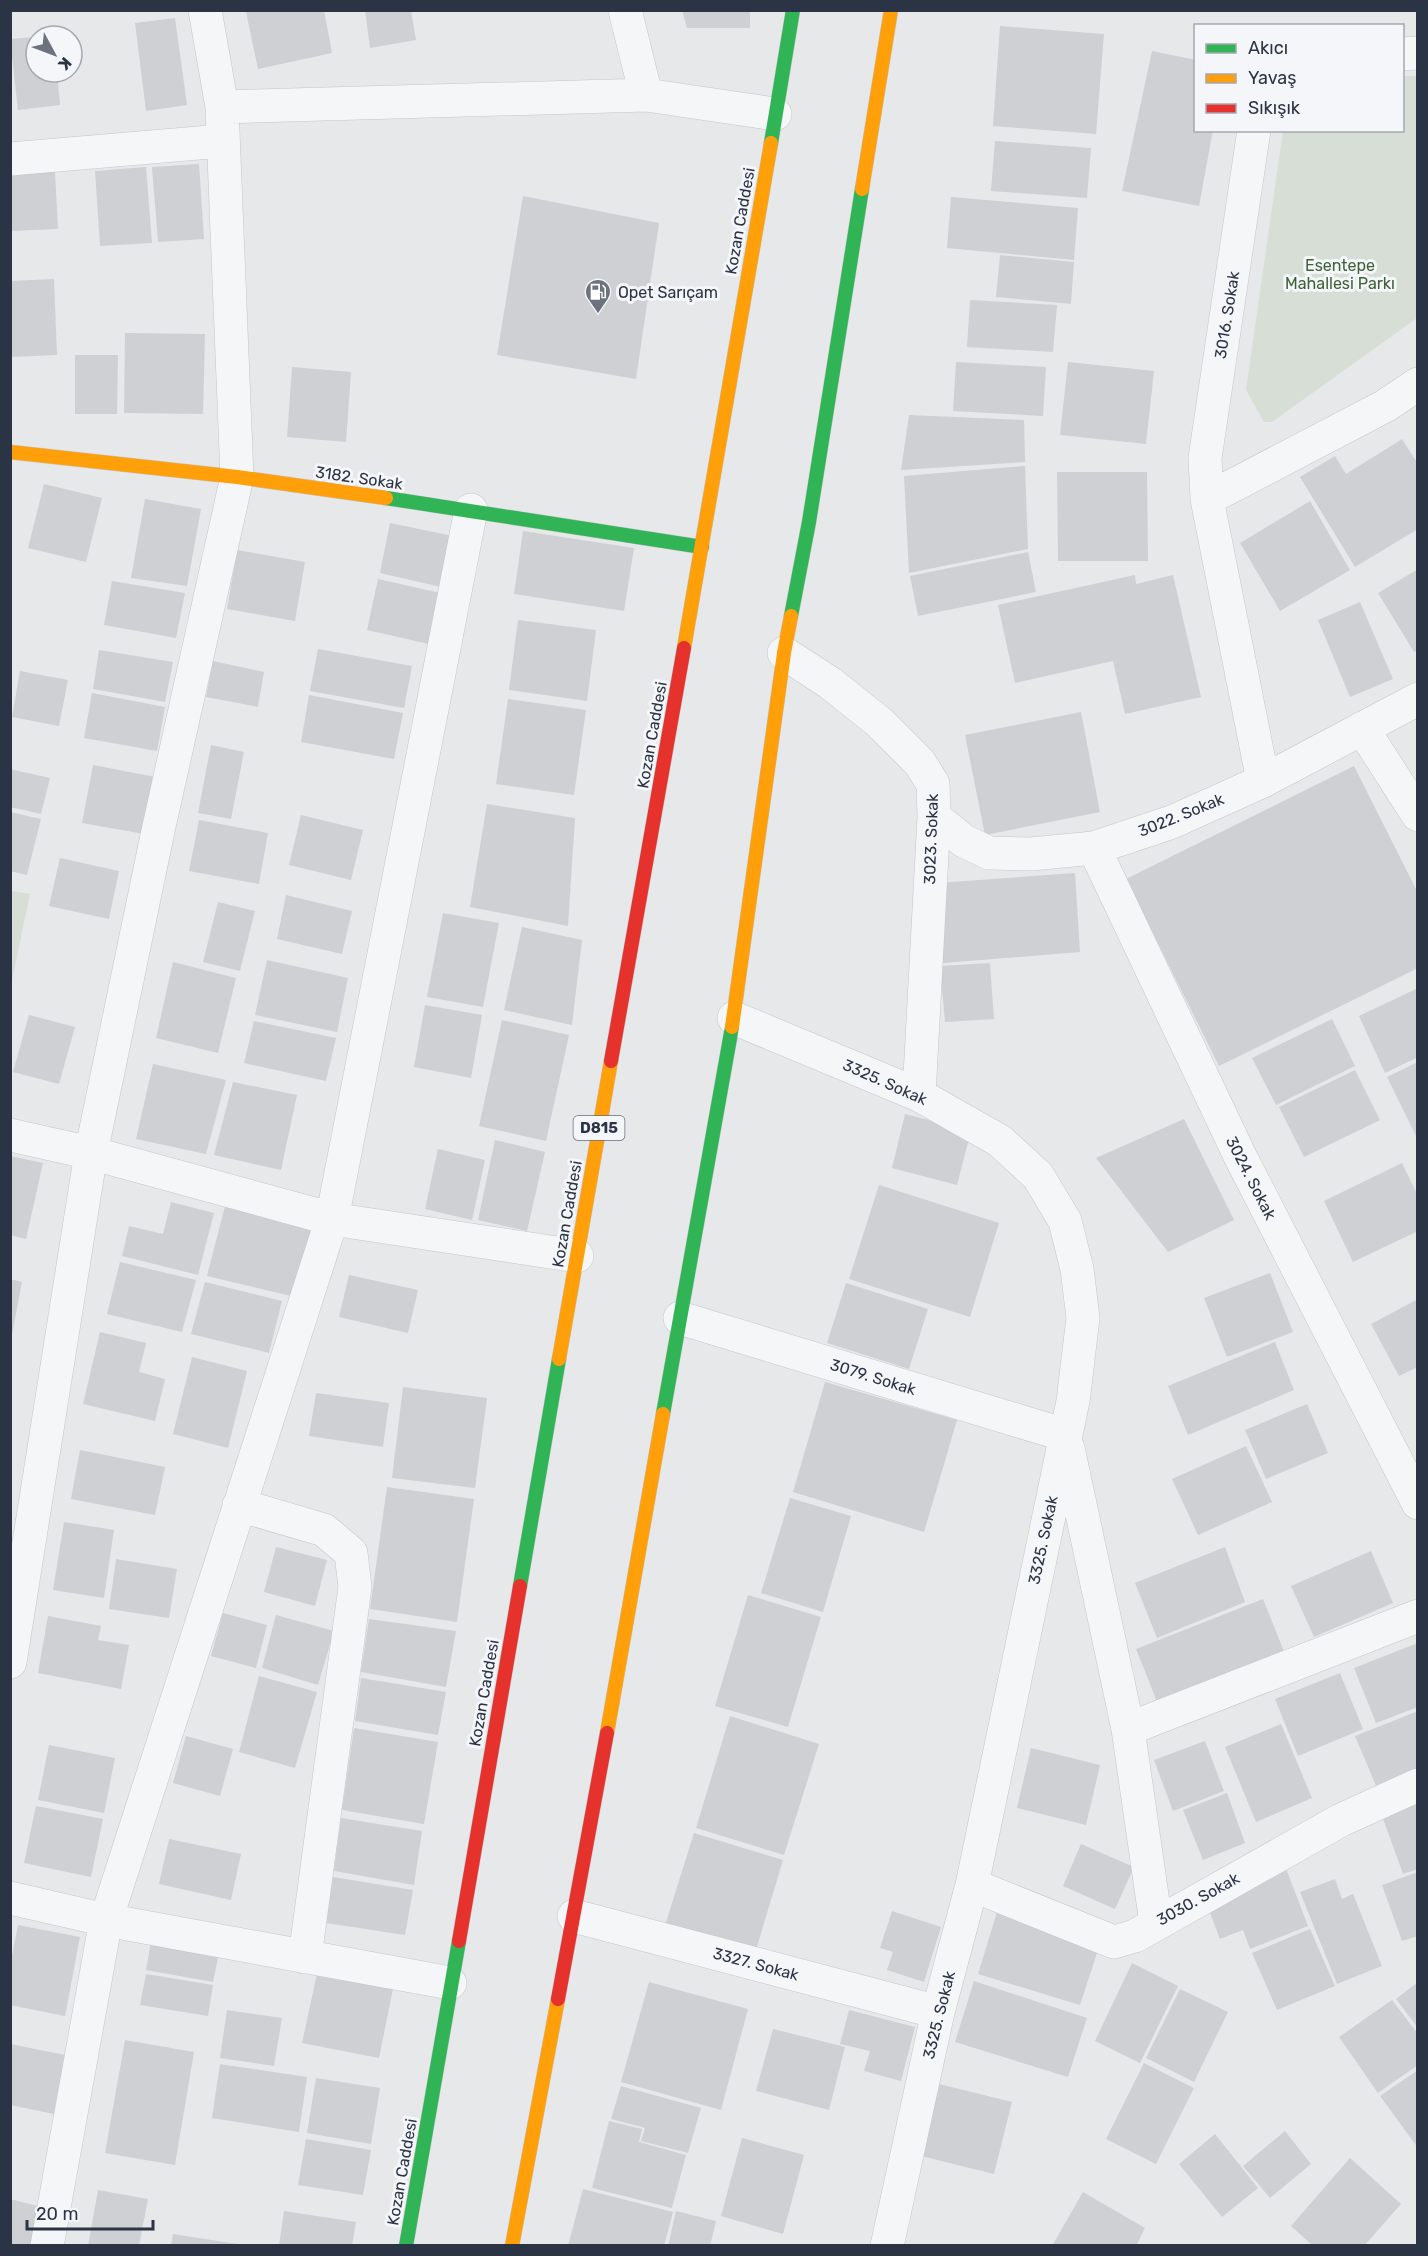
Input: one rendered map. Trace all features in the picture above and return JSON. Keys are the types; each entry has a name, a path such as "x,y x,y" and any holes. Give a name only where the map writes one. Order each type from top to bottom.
{"main road":[{"name":"Kozan Caddesi","path":"406,2246 702,547 793,10"},
{"path":"512,2246 574,1916 734,1018 784,653 809,522 891,10"},
{"name":"3182. Sokak","path":"10,452 237,477 471,510 702,547"}],"street":[{"path":"10,1662 92,1153 158,831 237,477 222,107 205,10"},
{"path":"625,10 646,95"},
{"path":"222,107 646,95 775,114"},
{"name":"3016. Sokak","path":"1254,132 1205,458 1207,499 1263,781"},
{"path":"10,159 222,141"},
{"path":"1207,499 1385,406 1418,384"},
{"path":"47,2246 106,1920 332,1219 471,510"},
{"name":"3023. Sokak","path":"784,653 830,683 879,722 920,763 933,784 934,817 919,1095"},
{"name":"3022. Sokak","path":"934,817 964,841 989,853 1031,854 1094,848 1172,822 1263,781 1418,699"},
{"path":"1362,728 1418,815"},
{"name":"3024. Sokak","path":"1094,848 1240,1156 1418,1503"},
{"name":"3325. Sokak","path":"734,1018 919,1095 1000,1141 1038,1176 1065,1221 1077,1269 1083,1318 1073,1401 972,1886 938,2012 887,2246"},
{"path":"10,1135 92,1153 332,1219 577,1256"},
{"name":"3079. Sokak","path":"680,1318 1065,1435"},
{"path":"1065,1435 1128,1729 1156,1923"},
{"path":"238,1505 324,1530 351,1553 355,1587 305,1956"},
{"path":"1128,1729 1418,1616"},
{"name":"3030. Sokak","path":"972,1886 1114,1942 1135,1936 1341,1820 1418,1785"},
{"path":"10,1898 106,1920 450,1983"},
{"name":"3327. Sokak","path":"574,1916 938,2012"}],"green space":[{"name":"Esentepe Mahallesi Parkı","path":"1404,76 1417,76 1417,318 1272,422 1264,422 1246,390 1283,132 1404,132"},
{"path":"10,891 30,894 11,985"}],"building":[{"path":"252,10 324,10 332,53 258,69 246,12"},
{"path":"365,10 411,10 416,40 370,48"},
{"path":"682,10 750,10 750,28 687,28"},
{"path":"175,18 187,105 146,111 135,23"},
{"path":"1000,26 1104,34 1096,134 993,126"},
{"path":"24,38 24,84 58,84 60,105 18,110 10,39"},
{"path":"1152,51 1194,60 1194,132 1213,132 1199,206 1122,191"},
{"path":"995,141 1091,148 1087,198 991,191"},
{"path":"199,164 204,239 158,242 152,167"},
{"path":"146,167 152,243 100,246 95,171"},
{"path":"55,172 58,229 10,231 10,174"},
{"path":"523,196 659,223 636,379 497,355"},
{"path":"951,197 1078,208 1074,260 947,248"},
{"path":"1000,255 1074,262 1071,304 996,297"},
{"path":"54,279 57,355 10,357 10,281"},
{"path":"970,300 1057,305 1053,352 967,347"},
{"path":"125,333 205,334 203,414 124,413"},
{"path":"75,355 118,355 117,414 75,414"},
{"path":"956,362 1046,367 1043,416 953,411"},
{"path":"1068,362 1154,371 1146,444 1060,435"},
{"path":"292,367 351,372 346,442 287,437"},
{"path":"909,415 1024,420 1025,462 901,470"},
{"path":"1402,439 1418,464 1418,529 1355,567 1300,477 1335,456 1346,474"},
{"path":"1025,466 1028,549 909,573 904,476"},
{"path":"1057,472 1147,472 1148,561 1058,561"},
{"path":"44,484 102,498 86,562 28,548"},
{"path":"145,499 201,509 187,586 131,578"},
{"path":"1310,501 1350,570 1280,611 1240,543"},
{"path":"390,523 453,536 441,587 380,573"},
{"path":"523,531 634,548 624,611 514,594"},
{"path":"237,550 305,562 295,621 227,609"},
{"path":"1028,552 1036,592 918,616 910,576"},
{"path":"1418,569 1418,650 1414,652 1378,593"},
{"path":"1135,575 1136,584 1173,575 1201,697 1125,714 1113,661 1015,683 998,605"},
{"path":"378,579 440,593 429,644 367,630"},
{"path":"112,581 185,593 176,638 104,625"},
{"path":"1360,602 1393,679 1350,697 1318,620"},
{"path":"518,620 596,630 587,701 509,690"},
{"path":"318,649 412,666 404,708 310,691"},
{"path":"99,650 173,662 165,702 93,689"},
{"path":"213,661 264,672 258,707 206,697"},
{"path":"20,671 68,680 59,726 12,717"},
{"path":"92,693 165,707 157,751 84,738"},
{"path":"309,695 403,713 394,759 301,742"},
{"path":"508,699 586,710 574,795 496,784"},
{"path":"1081,712 1100,812 985,835 965,735"},
{"path":"211,745 244,752 231,819 198,813"},
{"path":"93,765 155,777 144,834 82,823"},
{"path":"1354,766 1418,893 1418,968 1219,1066 1126,879"},
{"path":"10,769 50,778 41,814 10,807"},
{"path":"487,804 575,818 568,926 470,907"},
{"path":"10,812 41,819 27,875 10,871"},
{"path":"301,815 363,830 351,880 289,865"},
{"path":"199,820 268,833 259,884 189,871"},
{"path":"60,858 119,871 109,919 49,906"},
{"path":"1075,873 1080,952 943,963 938,883"},
{"path":"286,895 352,911 342,954 277,939"},
{"path":"218,902 255,911 240,971 203,962"},
{"path":"443,913 499,923 483,1007 427,997"},
{"path":"522,927 582,940 572,1025 504,1010"},
{"path":"267,960 348,978 337,1032 255,1015"},
{"path":"173,962 236,978 218,1053 156,1038"},
{"path":"990,963 994,1019 945,1022 940,966"},
{"path":"1418,988 1418,1057 1385,1073 1359,1016"},
{"path":"425,1005 482,1015 471,1078 414,1067"},
{"path":"29,1015 75,1027 59,1084 13,1072"},
{"path":"1332,1019 1355,1066 1276,1105 1252,1058"},
{"path":"502,1020 569,1035 546,1141 479,1126"},
{"path":"254,1021 336,1038 326,1081 244,1063"},
{"path":"1418,1062 1418,1140 1387,1077"},
{"path":"153,1064 226,1080 206,1154 136,1139"},
{"path":"1355,1070 1380,1120 1304,1157 1279,1107"},
{"path":"233,1082 297,1095 281,1170 214,1155"},
{"path":"905,1114 971,1131 957,1185 892,1168"},
{"path":"1184,1119 1234,1220 1168,1252 1096,1158"},
{"path":"495,1140 545,1152 527,1231 478,1220"},
{"path":"438,1149 485,1160 472,1220 425,1209"},
{"path":"10,1156 43,1163 26,1239 10,1235"},
{"path":"1402,1163 1418,1196 1418,1231 1353,1262 1324,1201"},
{"path":"879,1185 999,1223 970,1317 849,1279"},
{"path":"171,1202 214,1213 198,1275 122,1256 129,1226 163,1234"},
{"path":"225,1206 312,1228 295,1297 207,1276"},
{"path":"120,1262 196,1280 182,1332 107,1314"},
{"path":"1270,1273 1293,1332 1227,1357 1204,1298"},
{"path":"349,1275 418,1290 408,1333 339,1317"},
{"path":"10,1279 22,1282 12,1335 10,1335"},
{"path":"205,1282 282,1301 269,1353 191,1334"},
{"path":"846,1283 928,1309 909,1369 827,1343"},
{"path":"1418,1299 1418,1367 1399,1376 1371,1324"},
{"path":"100,1332 146,1343 139,1372 165,1379 155,1421 83,1404"},
{"path":"1275,1342 1294,1390 1188,1435 1168,1386"},
{"path":"192,1357 247,1371 228,1448 173,1434"},
{"path":"825,1382 957,1420 924,1532 793,1492"},
{"path":"403,1387 487,1398 475,1488 392,1478"},
{"path":"316,1393 389,1403 383,1447 309,1436"},
{"path":"1307,1404 1328,1453 1266,1479 1245,1430"},
{"path":"1246,1446 1272,1502 1198,1535 1172,1479"},
{"path":"80,1450 165,1467 155,1515 71,1499"},
{"path":"387,1487 474,1499 457,1622 370,1609"},
{"path":"790,1498 851,1516 823,1612 761,1593"},
{"path":"64,1522 114,1530 104,1598 53,1590"},
{"path":"276,1547 327,1560 315,1606 264,1592"},
{"path":"1225,1547 1245,1602 1157,1638 1135,1583"},
{"path":"1371,1551 1393,1603 1314,1637 1291,1586"},
{"path":"116,1559 177,1569 169,1618 109,1609"},
{"path":"748,1595 821,1617 788,1727 715,1706"},
{"path":"1263,1599 1285,1654 1158,1704 1136,1649"},
{"path":"223,1613 267,1625 256,1668 211,1656"},
{"path":"276,1615 334,1631 318,1685 262,1668"},
{"path":"48,1616 101,1626 98,1640 129,1645 121,1689 38,1673"},
{"path":"369,1619 456,1631 446,1687 361,1672"},
{"path":"1418,1643 1418,1707 1376,1723 1354,1668"},
{"path":"1340,1673 1363,1729 1298,1756 1275,1699"},
{"path":"259,1676 317,1692 295,1768 239,1752"},
{"path":"361,1678 446,1692 438,1735 355,1721"},
{"path":"1418,1711 1418,1772 1377,1788 1355,1736"},
{"path":"730,1716 819,1744 784,1855 696,1828"},
{"path":"1281,1724 1312,1798 1256,1822 1225,1747"},
{"path":"354,1728 438,1742 424,1824 342,1810"},
{"path":"186,1736 233,1749 220,1796 173,1783"},
{"path":"1205,1741 1224,1791 1173,1811 1154,1760"},
{"path":"49,1745 115,1758 104,1813 38,1800"},
{"path":"1031,1748 1100,1765 1086,1825 1017,1808"},
{"path":"1227,1793 1245,1843 1203,1860 1183,1810"},
{"path":"1418,1800 1418,1869 1403,1874 1381,1813"},
{"path":"36,1806 103,1819 91,1877 24,1863"},
{"path":"341,1818 422,1831 414,1885 334,1871"},
{"path":"694,1833 783,1860 752,1963 662,1935"},
{"path":"169,1839 241,1854 231,1900 159,1884"},
{"path":"1081,1844 1134,1867 1115,1909 1063,1886"},
{"path":"1285,1866 1308,1926 1250,1949 1243,1930 1220,1939 1204,1897"},
{"path":"1418,1872 1418,1936 1402,1941 1382,1885"},
{"path":"333,1877 413,1890 405,1935 326,1923"},
{"path":"1335,1879 1342,1899 1353,1894 1382,1966 1337,1984 1300,1892"},
{"path":"892,1911 941,1927 924,1982 887,1970 893,1952 880,1948"},
{"path":"997,1912 1100,1944 1080,2005 978,1974"},
{"path":"18,1925 80,1937 65,2016 10,2005 10,1966"},
{"path":"1310,1929 1335,1986 1277,2010 1252,1953"},
{"path":"151,1942 219,1953 213,1982 146,1970"},
{"path":"1132,1963 1178,1986 1140,2063 1095,2041"},
{"path":"318,1969 394,1984 379,2058 302,2043"},
{"path":"146,1974 213,1985 208,2016 140,2005"},
{"path":"974,1981 1087,2018 1068,2077 955,2042"},
{"path":"649,1982 748,2009 721,2110 621,2082"},
{"path":"1418,1982 1418,2028 1396,1999"},
{"path":"1180,1989 1228,2012 1194,2082 1146,2058"},
{"path":"1392,2000 1418,2034 1418,2065 1378,2093 1339,2037"},
{"path":"227,2010 282,2018 274,2066 220,2058"},
{"path":"849,2010 915,2027 901,2081 864,2071 870,2051 840,2044"},
{"path":"773,2029 845,2047 829,2110 756,2091"},
{"path":"125,2040 194,2052 175,2165 105,2153"},
{"path":"10,2044 65,2055 54,2114 10,2105"},
{"path":"1144,2063 1194,2088 1156,2164 1106,2139"},
{"path":"220,2064 307,2077 299,2132 212,2118"},
{"path":"1418,2070 1418,2148 1380,2096"},
{"path":"316,2078 380,2088 371,2144 307,2133"},
{"path":"931,2082 1012,2102 994,2174 913,2154"},
{"path":"621,2086 701,2108 688,2153 641,2141 645,2128 611,2119"},
{"path":"609,2121 642,2129 639,2142 686,2155 672,2208 592,2188"},
{"path":"1285,2131 1311,2164 1270,2198 1243,2166"},
{"path":"1215,2134 1258,2188 1222,2217 1179,2164"},
{"path":"742,2138 804,2155 783,2234 721,2216"},
{"path":"306,2139 371,2150 363,2195 298,2185"},
{"path":"1350,2158 1401,2204 1364,2246 1313,2246 1291,2226"},
{"path":"583,2189 673,2212 664,2246 568,2246"},
{"path":"98,2190 148,2199 139,2246 88,2246"},
{"path":"1083,2192 1145,2228 1136,2246 1052,2246"},
{"path":"10,2199 42,2207 33,2246 10,2246"},
{"path":"284,2211 356,2222 352,2246 279,2246"},
{"path":"676,2211 716,2221 710,2246 668,2246"},
{"path":"173,2234 237,2244 237,2246 171,2246"}],"traffic: fast":[{"path":"771,143 793,10"},
{"path":"791,616 809,522 862,189"},
{"path":"386,498 702,547"},
{"path":"663,1414 732,1027"},
{"path":"520,1586 559,1359"},
{"path":"406,2246 459,1941"}],"traffic: slow":[{"path":"862,189 891,10"},
{"path":"684,648 771,143"},
{"path":"10,452 237,477 386,498"},
{"path":"732,1027 791,616"},
{"path":"559,1359 611,1061"},
{"path":"607,1733 663,1414"},
{"path":"512,2246 558,1999"}],"traffic: jam":[{"path":"611,1061 684,648"},
{"path":"459,1941 520,1586"},
{"path":"558,1999 607,1733"}],"place":[{"name":"Opet Sarıçam","path":"598,315"}]}
